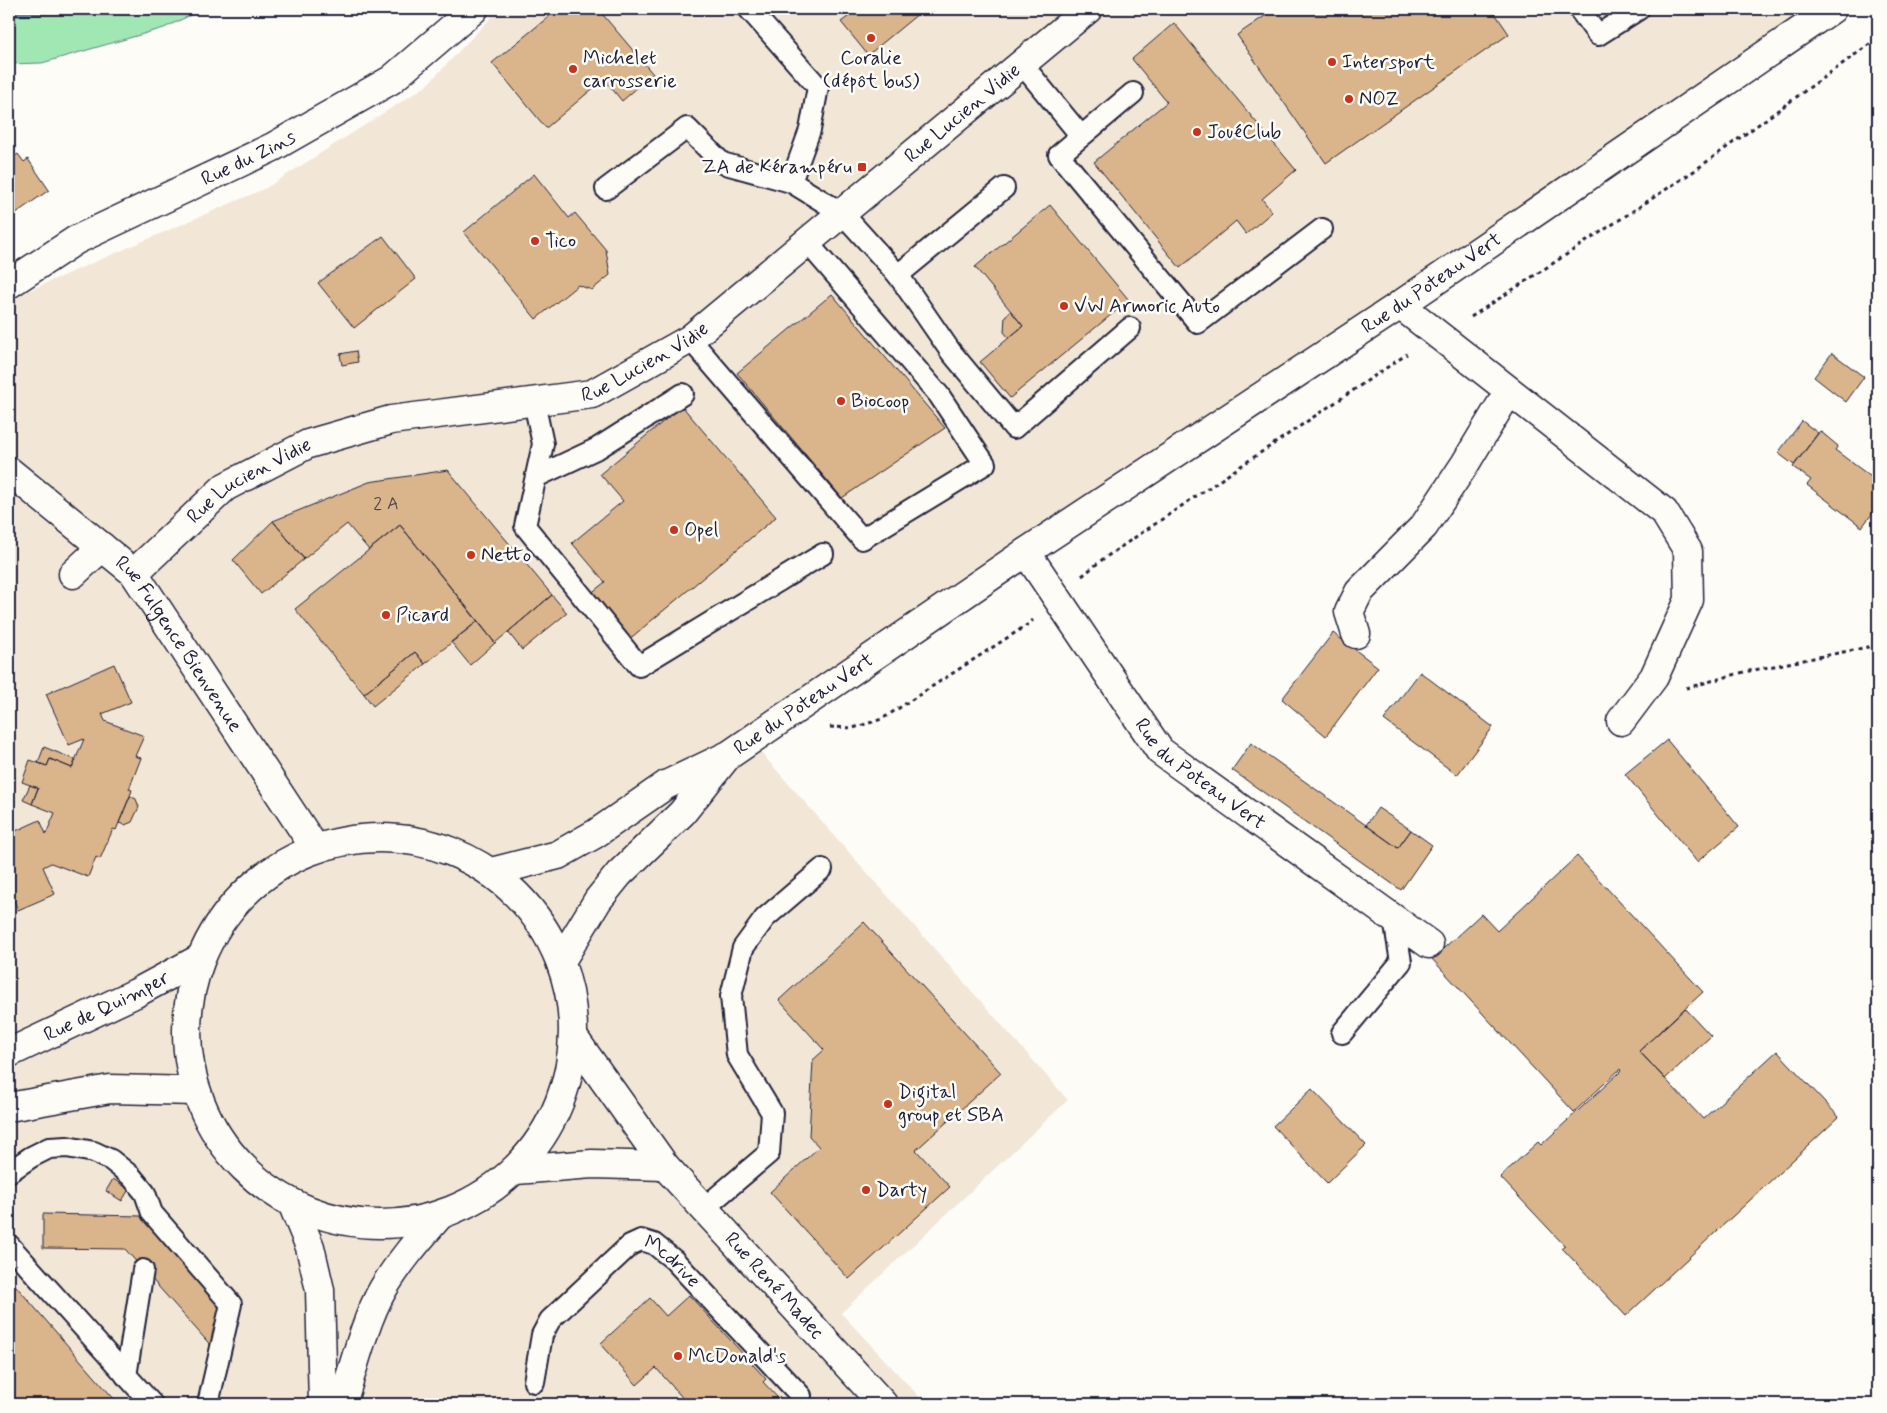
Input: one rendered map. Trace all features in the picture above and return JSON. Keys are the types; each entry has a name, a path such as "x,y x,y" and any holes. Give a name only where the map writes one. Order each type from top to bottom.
{"street":[{"name":"Rue du Zins","path":"9,284 76,240 273,147 391,80 474,9"},
{"name":"Rue Lucien Vidie","path":"134,574 225,487 308,444 391,420 592,394 690,339 1088,9"},
{"name":"Rue du Poteau Vert","path":"491,872 558,855 595,834 666,785 729,755 1026,552 1400,305 1832,9"},
{"path":"1400,305 1664,512 1688,551 1689,600 1654,677 1628,711"},
{"path":"1356,634 1349,612 1359,592 1424,526 1465,464 1509,391"},
{"name":"Rue Fulgence Bienvenue","path":"9,472 134,574 315,848"},
{"path":"73,574 102,547"},
{"name":"Rue du Poteau Vert","path":"1026,552 1160,751 1428,944"},
{"name":"Rue du Poteau Vert","path":"561,961 598,900 619,874 682,813 729,755"},
{"path":"359,838 406,839 450,850 491,872 533,911 561,961 572,999 574,1038 570,1075 558,1110 540,1142 516,1170 487,1193 439,1216 402,1224 364,1224 327,1218 292,1204 250,1175 218,1136 196,1091 189,1064 186,1037 187,1010 192,984 200,958 220,922 246,890 278,866 315,848 359,838"},
{"name":"Rue de Quimper","path":"9,1053 136,993 200,958"},
{"name":"Rue René Madec","path":"574,1038 664,1166 884,1404"},
{"path":"9,1107 110,1089 196,1091"},
{"path":"516,1170 592,1164 664,1166"},
{"path":"292,1204 310,1247 320,1290 323,1404"},
{"path":"342,1404 372,1312 382,1290 408,1251 439,1216"}],"lane":[{"path":"749,9 818,87 810,130 791,182"},
{"path":"1579,9 1598,36 1639,9"},
{"path":"1022,64 1081,136"},
{"path":"1133,93 1059,155 1198,323 1322,229"},
{"path":"606,188 687,128 722,163 791,182 842,213 898,275 951,352 1014,428 1130,328"},
{"path":"898,275 1004,188"},
{"path":"690,339 862,539 985,464 939,395 807,242"},
{"path":"536,477 598,448 682,394"},
{"path":"534,402 543,444 525,526 639,666 823,554"},
{"path":"703,1209 769,1153 772,1113 737,1055 731,996 743,948 764,918 822,869"},
{"path":"1342,1033 1401,962 1394,919"},
{"path":"9,1172 31,1157 49,1148 67,1147 94,1152 111,1160 131,1176 145,1193 151,1220 230,1304 208,1404"},
{"name":"Mcdrive","path":"534,1382 542,1336 550,1320 630,1245 640,1240 654,1244 674,1260 801,1396 800,1404"},
{"path":"9,1245 152,1404"},
{"path":"126,1376 143,1270"}],"path":[{"path":"822,726 853,728 882,719 1028,625 1056,597 1103,559 1413,350 1474,315 1694,171 1878,38"},
{"path":"1628,711 1744,672 1878,645"}],"shaded area":[{"path":"499,9 1832,9 750,740 1068,1100 841,1313 926,1404 9,1404 9,299 266,188 426,86"}],"green space":[{"path":"9,9 203,9 164,28 42,63 9,64"}],"building":[{"name":"Michelet carrosserie","path":"558,9 598,9 653,74 622,101 604,79 546,128 492,63"},
{"name":"Coralie (dépôt bus)","path":"849,9 924,9 868,55 841,22 853,13"},
{"name":"NOZ","path":"1275,9 1492,9 1509,34 1326,163 1237,35"},
{"name":"JouéClub","path":"1174,23 1296,170 1262,199 1272,212 1246,234 1236,221 1180,268 1094,162 1167,102 1132,59"},
{"path":"18,154 24,162 28,159 49,190 9,218 9,160"},
{"name":"Tico","path":"534,174 569,218 575,213 606,250 610,275 592,290 578,285 536,319 464,232"},
{"name":"VW Armoric Auto","path":"1050,205 1129,300 1010,398 980,362 1023,326 975,267"},
{"path":"383,236 416,279 354,328 318,283"},
{"name":"Biocoop","path":"832,294 945,428 842,498 737,373"},
{"path":"1011,311 1023,326 1009,338 1004,332 1005,316"},
{"path":"356,351 358,362 342,365 340,354"},
{"path":"1832,353 1864,377 1846,402 1814,377"},
{"name":"Opel","path":"682,406 776,517 627,641 589,595 605,582 572,543 623,501 600,474"},
{"path":"1802,421 1818,433 1794,465 1778,453"},
{"path":"1820,431 1838,446 1835,450 1878,482 1878,506 1862,527 1807,485 1811,480 1793,467"},
{"name":"Netto","path":"448,470 552,595 495,643 400,525 369,550 347,524 304,559 273,521 369,482"},
{"path":"273,521 304,559 261,594 233,560"},
{"name":"Picard","path":"400,525 478,621 425,664 415,652 364,694 295,609"},
{"path":"552,595 567,613 522,650 508,632"},
{"path":"9,612 15,620 13,644 9,648"},
{"path":"478,621 495,643 470,665 451,642"},
{"path":"1333,633 1378,667 1326,736 1282,699"},
{"path":"415,652 425,664 373,706 364,694"},
{"path":"114,664 131,702 102,714 105,721 144,736 135,756 141,758 129,789 132,790 130,796 116,830 113,829 100,859 96,857 88,877 51,863 43,867 55,894 18,910 9,890 9,834 40,820 46,834 55,813 32,804 38,788 22,782 30,760 47,766 50,759 72,768 84,739 69,745 46,694"},
{"path":"1420,672 1493,727 1457,775 1384,720"},
{"path":"1667,740 1739,827 1697,862 1625,774"},
{"path":"1251,743 1398,848 1411,830 1432,845 1401,890 1232,770"},
{"path":"44,747 76,760 72,768 50,759 47,766 38,763"},
{"path":"30,785 38,788 32,804 23,800"},
{"path":"130,796 136,799 139,807 132,822 125,825 119,823"},
{"path":"1378,808 1411,830 1398,848 1366,825"},
{"path":"1577,856 1703,992 1639,1051 1703,1119 1777,1051 1839,1117 1626,1316 1562,1248 1565,1246 1500,1177 1538,1142 1541,1145 1621,1071 1620,1069 1574,1112 1432,959 1481,914 1497,931"},
{"name":"Digital group et SBA","path":"864,922 1001,1073 916,1150 950,1187 849,1279 770,1192 819,1147 809,1136 813,1060 824,1050 779,1000"},
{"path":"1685,1008 1711,1036 1665,1079 1639,1051"},
{"path":"1312,1089 1366,1145 1327,1183 1273,1126"},
{"path":"113,1179 129,1189 122,1201 106,1191"},
{"path":"43,1214 141,1216 223,1311 214,1349 125,1249 43,1248"},
{"path":"9,1278 115,1400 119,1404 9,1404"},
{"name":"McDonald's","path":"689,1295 766,1379 763,1382 777,1397 769,1404 688,1404 656,1368 637,1385 600,1344 650,1298 666,1316"}],"waterway":[{"path":"9,12 41,9"}],"place":[{"name":"Coralie (dépôt bus)","path":"871,38"},
{"name":"Intersport","path":"1332,62"},
{"name":"Michelet carrosserie","path":"573,69"},
{"name":"NOZ","path":"1349,99"},
{"name":"JouéClub","path":"1197,132"},
{"name":"ZA de Kérampéru","path":"862,167"},
{"name":"Tico","path":"535,241"},
{"name":"VW Armoric Auto","path":"1064,306"},
{"name":"Biocoop","path":"841,401"},
{"name":"Opel","path":"674,530"},
{"name":"Netto","path":"471,555"},
{"name":"Picard","path":"386,615"},
{"name":"Digital group et SBA","path":"888,1104"},
{"name":"Darty","path":"866,1190"},
{"name":"McDonald's","path":"678,1356"}]}
